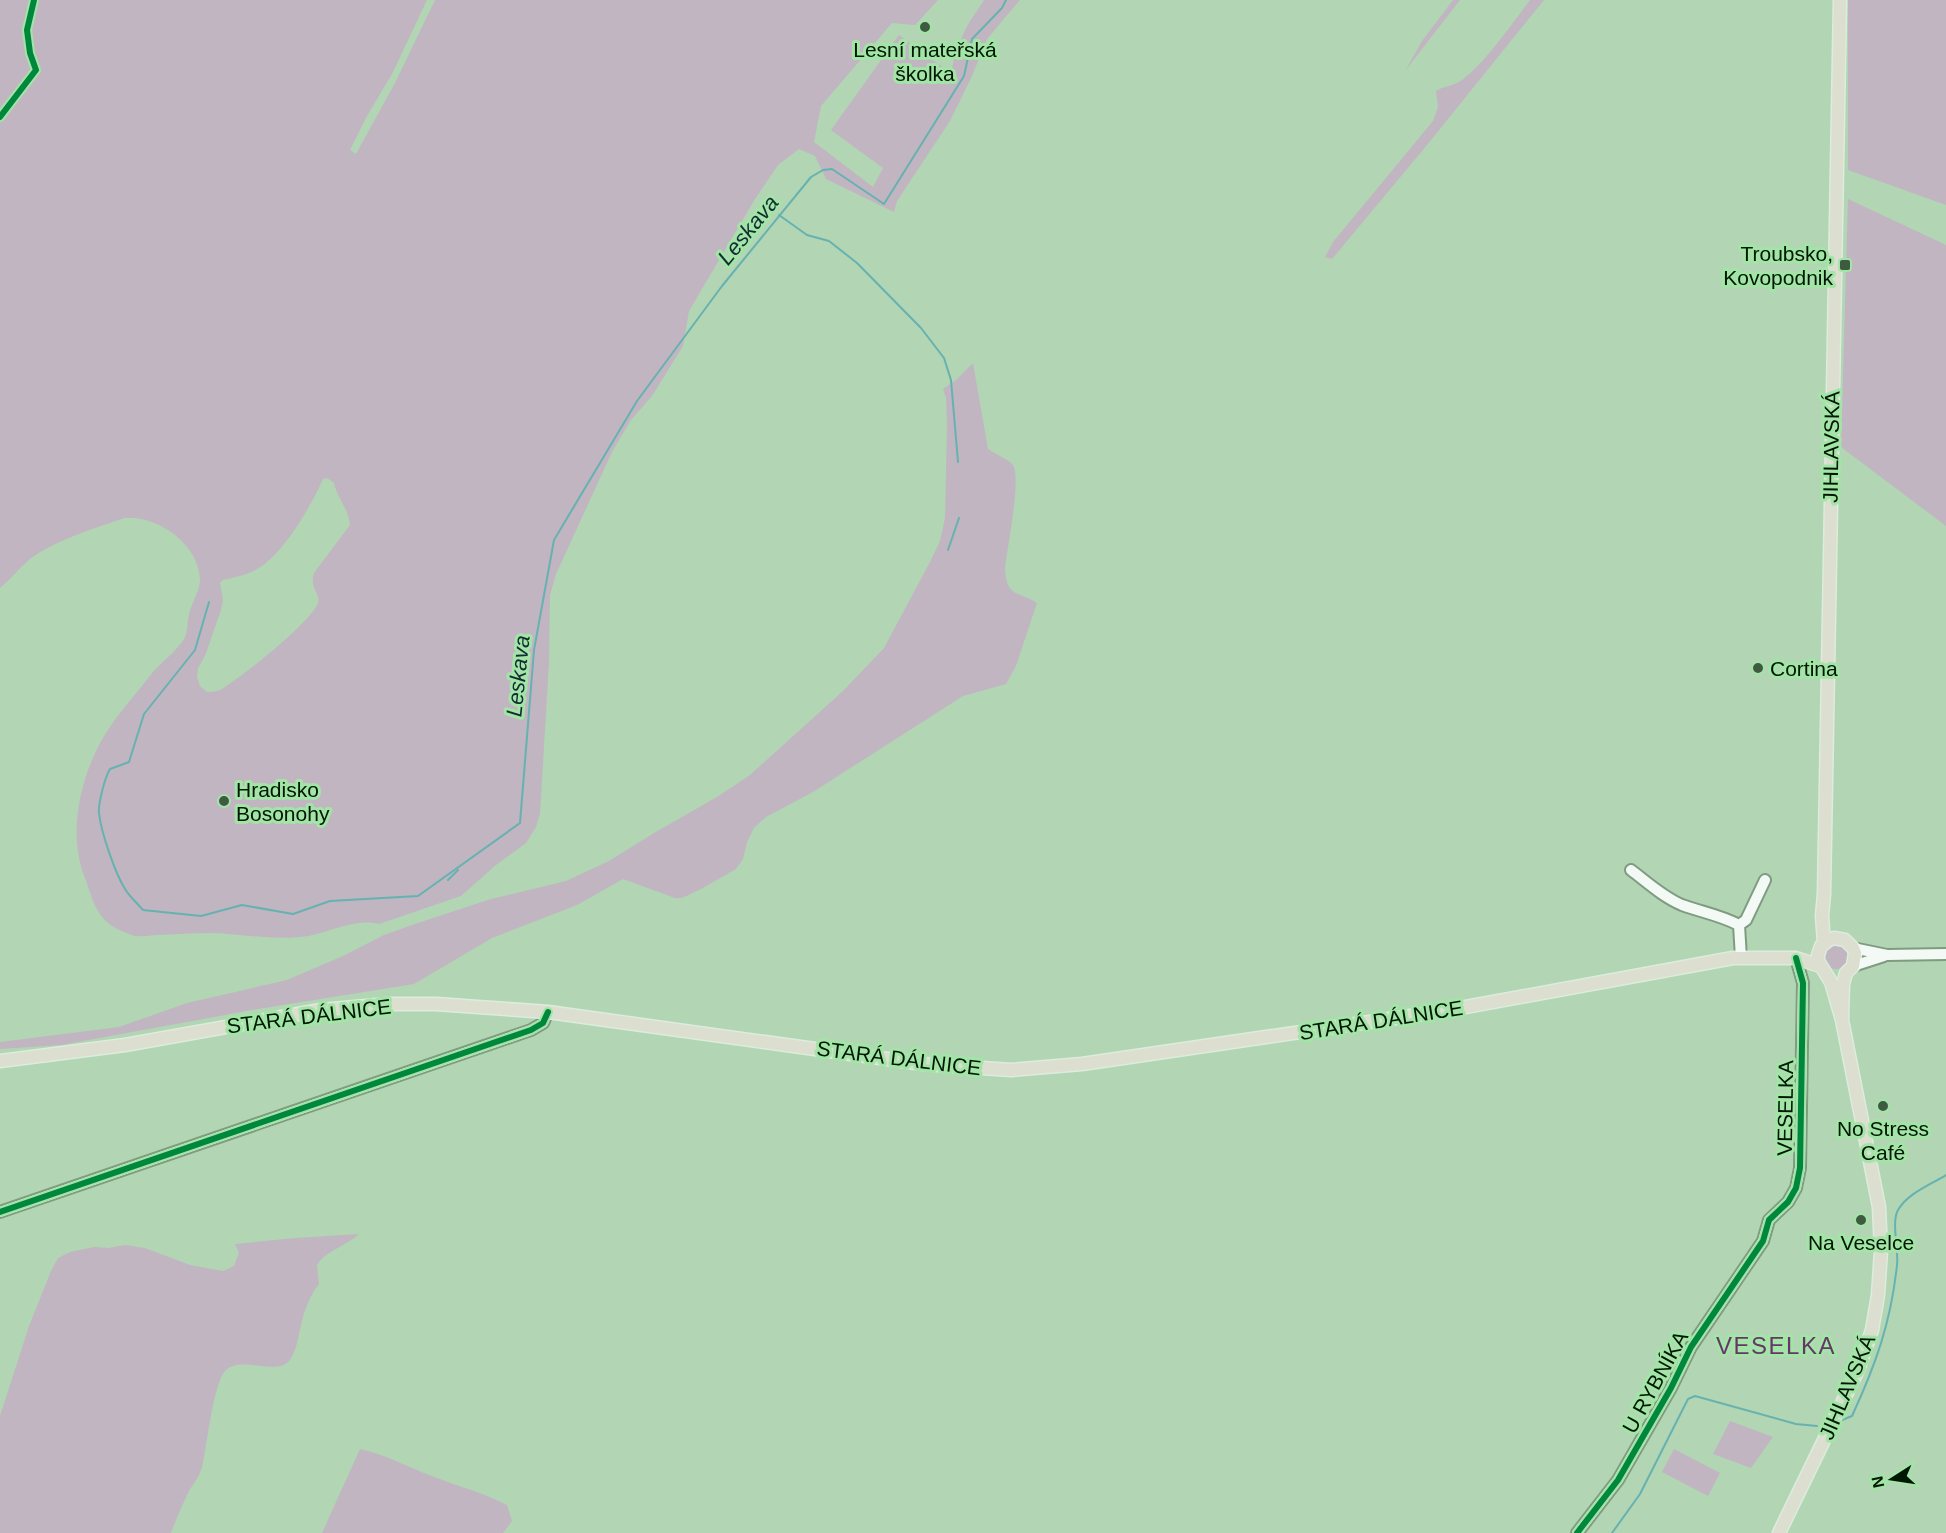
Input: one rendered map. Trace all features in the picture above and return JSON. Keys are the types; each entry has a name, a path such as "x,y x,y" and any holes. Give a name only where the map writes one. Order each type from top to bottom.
{"main road":[{"name":"JIHLAVSKÁ","path":"1779,1533 1858,1370 1872,1330 1878,1295 1881,1251 1879,1206 1842,1020 1831,982 1818,961 1822,946 1824,894 1840,0"},
{"name":"JIHLAVSKÁ","path":"1824,894 1832,925 1840,938 1845,940 1855,953 1842,988 1842,1020"},
{"path":"1822,946 1834,938 1840,938"},
{"name":"STARÁ DÁLNICE","path":"1796,958 1822,946"},
{"name":"STARÁ DÁLNICE","path":"0,1062 82,1052 298,1014 355,1007 436,1004 548,1012 923,1064 1011,1070 1082,1064 1444,1011 1741,958 1796,958 1824,970"},
{"path":"1824,970 1837,976 1850,969"}],"street":[{"path":"1631,870 1681,905 1715,914 1739,925"},
{"path":"1739,925 1746,920 1766,880"},
{"path":"1739,925 1741,958"},
{"path":"1853,948 1887,955 1946,954"},
{"path":"1850,969 1887,955"},
{"name":"VESELKA","path":"1759,1246 1763,1241 1769,1221 1788,1202 1796,1188 1800,1168 1803,983 1796,958"},
{"path":"0,1212 531,1030 543,1023 548,1012"},
{"name":"U RYBNÍKA","path":"1577,1533 1618,1480 1671,1388 1691,1347 1759,1246"}],"shaded area":[{"path":"0,0 427,0 392,74 350,150 356,154 395,83 435,0 938,0 915,25 892,23 821,106 814,142 873,187 883,168 831,130 899,35 951,73 956,50 967,26 984,0 1020,0 987,39 950,121 897,201 894,212 826,179 815,156 799,149 778,165 755,199 689,311 683,346 652,396 631,420 612,452 556,574 550,595 549,662 540,814 536,827 526,843 496,865 461,896 379,924 352,924 296,937 272,938 212,933 135,936 108,923 95,906 80,861 77,844 78,809 86,775 100,743 123,709 185,637 188,618 200,581 198,568 193,555 174,534 150,521 124,518 75,535 39,552 0,588","holes":["327,478 334,483 348,514 350,525 314,573 313,583 318,603 313,612 291,635 234,681 217,691 207,692 200,686 197,677 198,668 205,656 221,610 223,600 220,583 262,566 280,549 297,526 323,479"]},
{"path":"1453,0 1460,0 1405,71 1422,41"},
{"path":"1530,0 1544,0 1332,259 1325,257 1333,242 1433,121 1438,107 1436,91 1459,82 1471,73 1498,43"},
{"path":"1848,0 1946,0 1946,205 1848,170"},
{"path":"1848,199 1946,245 1946,526 1841,447"},
{"path":"973,363 988,449 1010,462 1015,471 1015,497 1005,570 1006,579 1011,590 1037,603 1016,666 1006,684 963,696 813,792 766,817 754,828 747,842 743,859 736,869 682,898 675,898 623,879 577,905 492,938 414,984 258,1009 61,1045 0,1049 0,1042 119,1027 187,1003 287,980 384,935 415,924 491,899 566,881 609,861 750,775 843,691 884,648 940,541 945,518 947,425 946,398 943,389"},
{"path":"1836,945 1845,948 1848,957 1845,966 1836,969 1827,966 1824,957 1827,948"},
{"path":"359,1234 326,1256 317,1265 319,1284 306,1309 296,1347 290,1360 277,1367 241,1364 226,1370 221,1377 214,1401 202,1467 171,1533 0,1533 0,1416 29,1326 58,1258 70,1252 94,1247 108,1248 125,1245 145,1248 190,1265 223,1271 234,1266 239,1253 235,1244"},
{"path":"1730,1421 1773,1437 1751,1468 1713,1454"},
{"path":"360,1449 497,1500 507,1505 512,1521 503,1533 322,1533"},
{"path":"1674,1449 1720,1473 1708,1496 1662,1472"}],"waterway":[{"name":"Leskava","path":"209,602 195,650 144,714 129,762 110,769 101,797 100,821 113,863 127,892 143,910 201,916 242,905 293,914 330,901 418,896 520,823 534,650 554,540 637,401 722,286 811,177 823,170 832,169 884,204 964,76 972,39 1002,8 1006,0"},
{"path":"779,215 807,235 829,241 857,263 921,328 944,358 951,380 958,462"},
{"path":"948,550 959,518"},
{"name":"Leskava","path":"448,880 458,870"},
{"path":"1842,1420 1852,1416 1875,1360 1886,1324 1897,1265 1895,1222 1898,1210 1913,1194 1946,1175"},
{"path":"1612,1533 1640,1494 1688,1399 1695,1396 1796,1424 1817,1426"}],"cycle path":[{"path":"0,117 36,70 30,53 27,30 34,0"},
{"path":"1577,1533 1618,1480 1671,1388 1691,1347 1763,1241 1769,1220 1788,1202 1796,1188 1800,1168 1803,983 1796,958"},
{"path":"0,1212 531,1030 543,1023 548,1012"}],"place":[{"name":"Lesní mateřská školka","path":"925,27"},
{"name":"Troubsko, Kovopodnik","path":"1845,265"},
{"name":"Cortina","path":"1758,668"},
{"name":"Hradisko Bosonohy","path":"224,801"},
{"name":"No Stress Café","path":"1883,1106"},
{"name":"Na Veselce","path":"1861,1220"}],"district":[{"name":"VESELKA","path":"1776,1345"}]}
